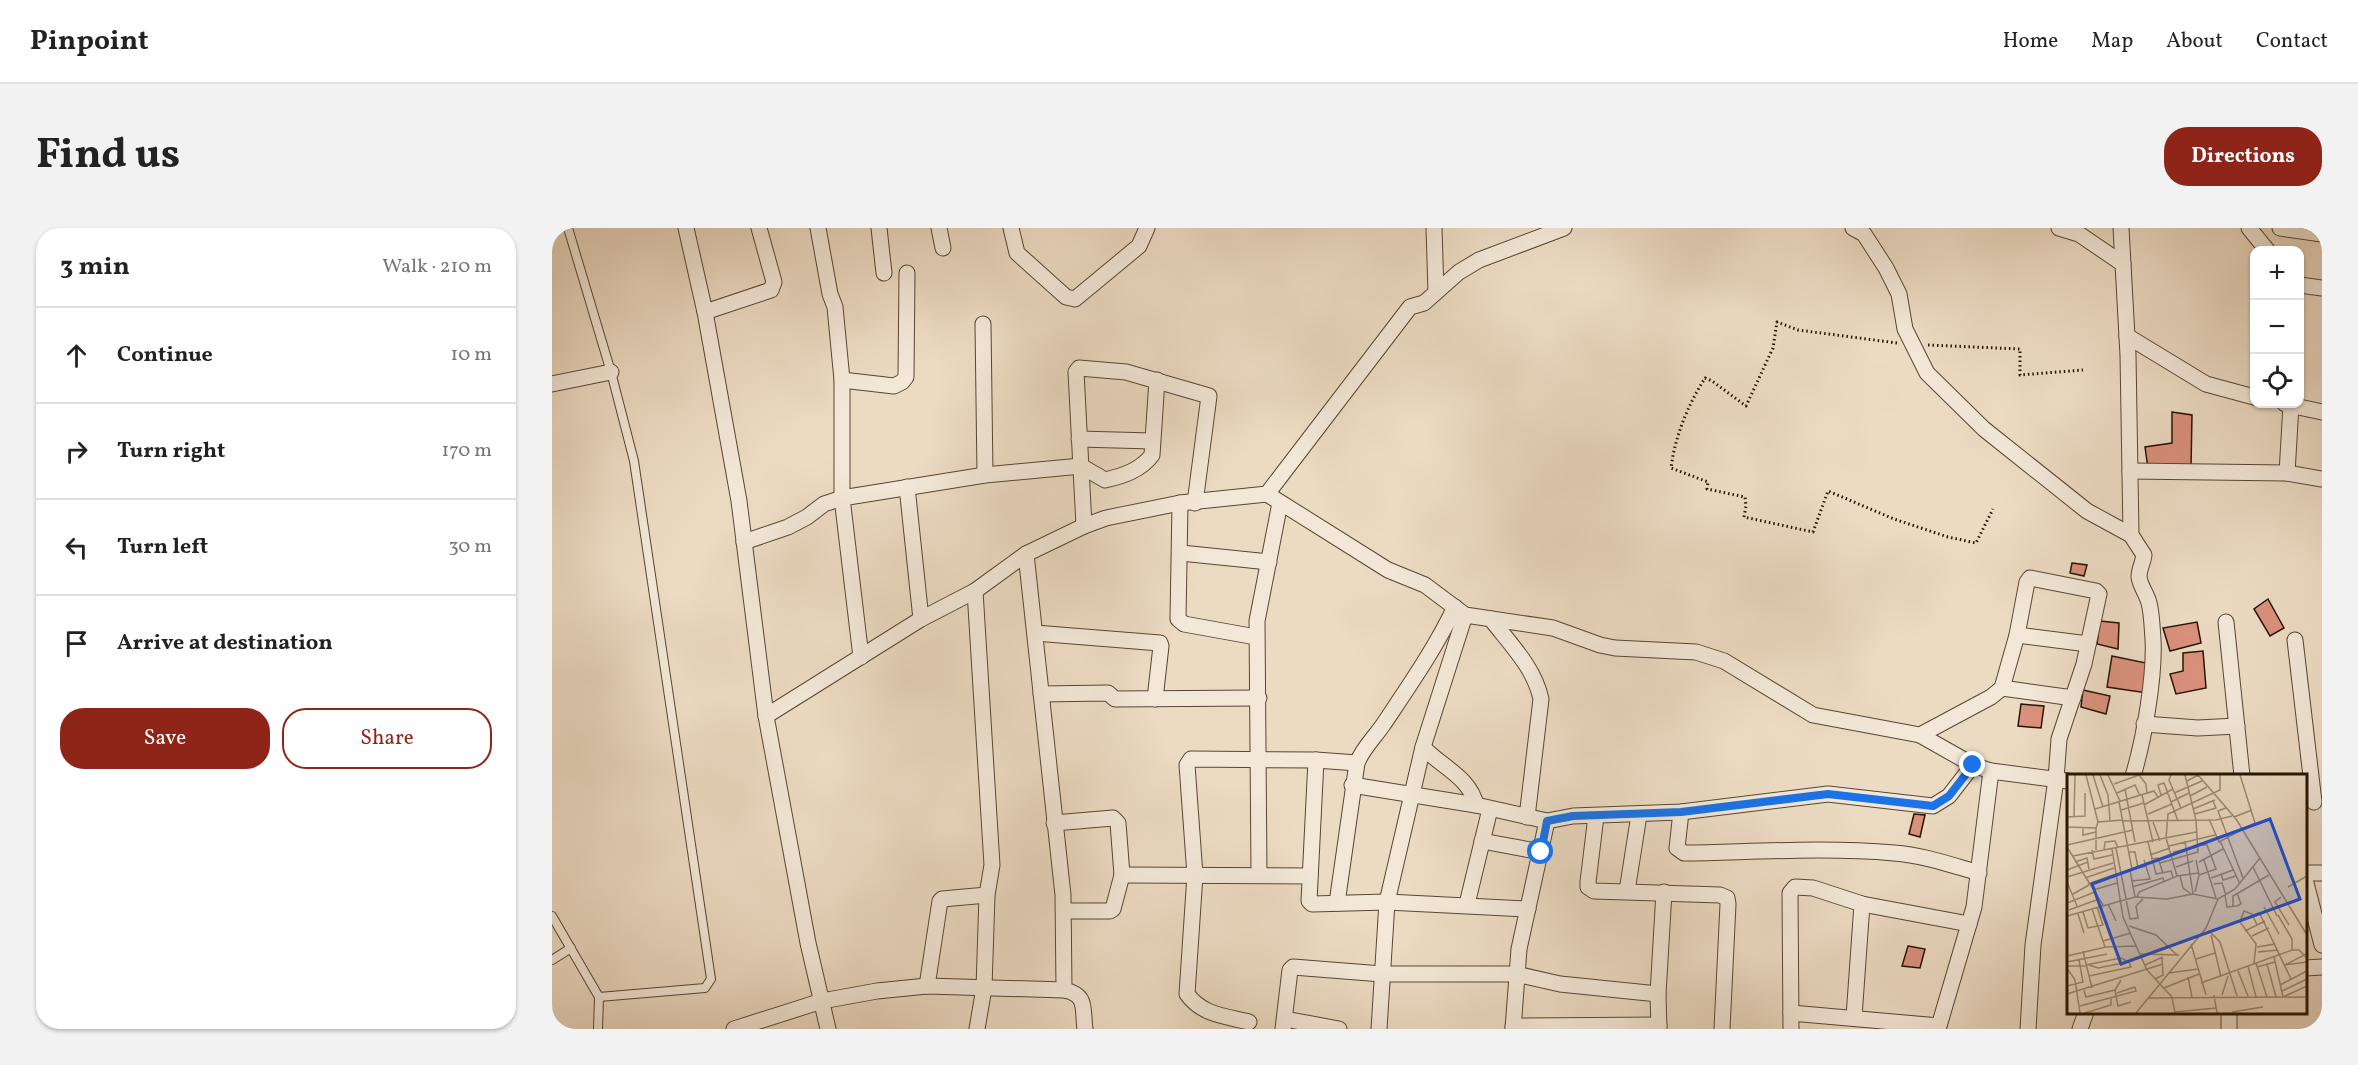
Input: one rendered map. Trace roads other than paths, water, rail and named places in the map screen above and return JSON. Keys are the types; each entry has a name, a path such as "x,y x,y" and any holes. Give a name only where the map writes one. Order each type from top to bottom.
{"street":[{"path":"686,228 705,312 739,501 766,716 808,943 828,1029"},
{"path":"705,312 771,290 774,282 759,228"},
{"path":"818,228 833,300 842,380 842,498 861,657"},
{"path":"879,228 884,273"},
{"path":"939,228 943,248"},
{"path":"1011,228 1017,253 1066,297 1072,299 1075,299 1139,246 1147,228"},
{"path":"1434,228 1436,292"},
{"path":"1267,494 1417,305 1459,272 1479,260 1564,228"},
{"path":"1853,228 1864,234 1886,268 1899,294 1905,329 1927,373 1961,409 2012,452 2087,512 2131,535 2143,552 2139,581 2149,603 2153,659 2139,756 2134,774"},
{"path":"2059,228 2079,234 2123,264"},
{"path":"2121,228 2127,336 2131,535"},
{"path":"2249,228 2264,246"},
{"path":"2280,228 2322,234"},
{"path":"842,380 894,386 902,382 906,376 907,273"},
{"path":"2304,286 2322,288"},
{"path":"983,324 985,475"},
{"path":"2127,336 2206,384 2250,396"},
{"path":"1084,526 1076,372 1079,368 1118,370 1209,396 1187,503 1181,553 1178,619 1180,622 1256,637"},
{"path":"552,384 611,372"},
{"path":"744,542 788,527 807,517 824,504 842,498 985,475 1081,466 1105,480 1127,474 1146,463 1152,455 1157,380"},
{"path":"2287,473 2288,408"},
{"path":"2304,408 2322,412"},
{"path":"1079,439 1152,441"},
{"path":"2130,471 2287,473 2322,479"},
{"path":"907,487 921,619"},
{"path":"766,716 921,619 975,591 1026,554 1084,526 1106,518 1187,503 1267,494 1388,570 1425,585 1460,611 1491,619 1553,628 1615,648 1696,652 1724,661 1813,715 1920,735 1973,765 1991,771 2062,780"},
{"path":"1259,875 1256,637 1257,621 1280,503"},
{"path":"1181,553 1269,562"},
{"path":"1026,554 1064,910 1064,990"},
{"path":"1920,735 1991,697 2002,688 2017,635 2027,582 2034,577 2096,591 2099,594 2084,664 2059,739 2062,780 2033,945 2028,1029"},
{"path":"975,591 992,864 987,896 984,988 978,1029"},
{"path":"1379,1029 1387,902 1423,747 1460,611"},
{"path":"1337,903 1352,785 1357,763 1362,752 1376,736 1460,611"},
{"path":"1491,619 1527,665 1537,683 1540,699 1527,817"},
{"path":"2226,622 2242,774"},
{"path":"1035,633 1160,643 1155,699"},
{"path":"2017,635 2088,644"},
{"path":"2295,640 2314,802"},
{"path":"2002,688 2073,698"},
{"path":"1041,694 1106,693 1115,699 1258,698"},
{"path":"2144,724 2198,728 2237,726"},
{"path":"1423,747 1470,788 1483,807 1482,841 1467,904"},
{"path":"1249,1022 1207,1012 1192,1001 1187,994 1195,875 1187,765 1191,759 1316,760 1357,763"},
{"path":"1316,760 1310,903 1467,904 1528,909"},
{"path":"1352,785 1413,794 1547,821 1573,816 1681,812 1828,794 1933,806 1949,796 1973,765"},
{"path":"1791,1012 1861,1021 1939,1026 1969,924 1979,873 1991,771"},
{"path":"1681,812 1677,848 1684,853 1830,850 1896,853 1934,860 1979,873"},
{"path":"1627,891 1638,815"},
{"path":"1596,816 1588,887 1594,891 1664,892 1720,895 1727,898 1722,1029"},
{"path":"1054,823 1113,818 1117,820 1122,875 1115,905 1110,911 1064,910"},
{"path":"1547,821 1519,949 1513,1028 1659,1027 1658,994 1664,892"},
{"path":"1482,841 1541,852"},
{"path":"1122,875 1310,876"},
{"path":"1791,1029 1792,890 1795,887 1813,888 1862,904 1969,924"},
{"path":"2307,887 2322,943"},
{"path":"927,986 942,898 987,896"},
{"path":"1861,1021 1862,904"},
{"path":"1339,1029 1284,1024 1290,970 1293,967 1382,975 1516,974 1560,984 1658,994"},
{"path":"2307,968 2322,967"},
{"path":"734,1029 822,1001 876,991 927,986 1064,990 1080,996 1084,1029"},
{"path":"2080,1029 2085,1014"}],"lane":[{"path":"568,228 611,372 634,461 711,979 705,988 599,997"},
{"path":"552,916 599,997 598,1029"},
{"path":"552,960 571,948"}]}
